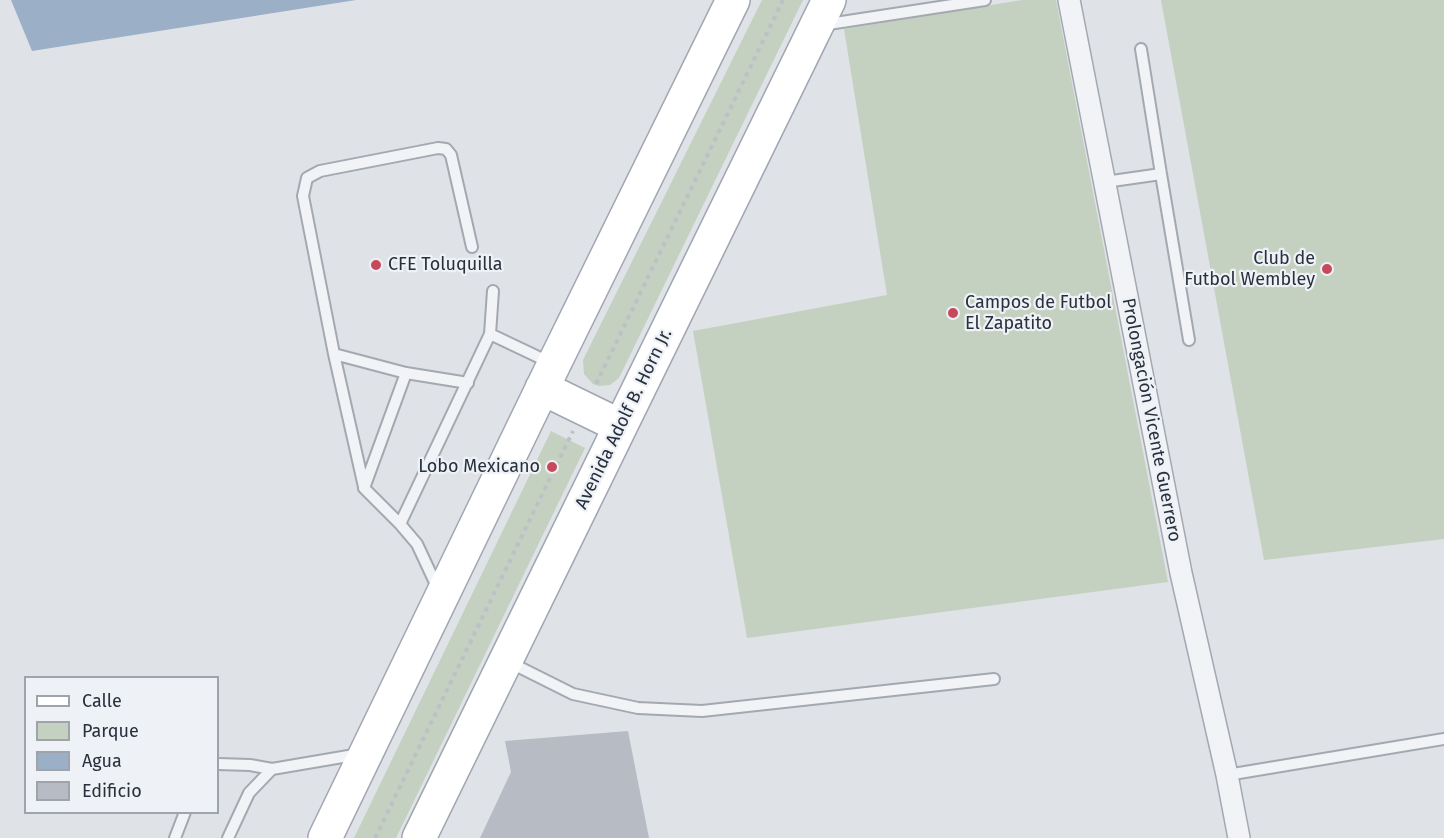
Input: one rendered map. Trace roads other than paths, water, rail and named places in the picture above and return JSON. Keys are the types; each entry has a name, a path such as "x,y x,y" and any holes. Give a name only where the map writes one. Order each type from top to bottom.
{"main road":[{"path":"325,838 733,0"},
{"name":"Avenida Adolf B. Horn Jr.","path":"419,838 822,13"},
{"path":"548,376 620,426"}],"street":[{"name":"Prolongación Vicente Guerrero","path":"1069,0 1181,573 1239,838"}],"lane":[{"path":"822,13 985,0"},
{"path":"1141,49 1189,340"},
{"path":"441,597 417,544 364,488 334,354 303,196 307,178 313,174 438,148 446,149 451,155 472,247"},
{"path":"1105,182 1161,174"},
{"path":"400,524 490,334 493,291"},
{"path":"490,334 548,376"},
{"path":"334,354 406,373 468,383"},
{"path":"364,488 406,373"},
{"path":"506,660 573,694 638,708 702,711 994,679"},
{"path":"1227,775 1444,739"},
{"path":"219,764 250,765 272,769 366,753"},
{"path":"228,838 249,793 272,769"},
{"path":"175,838 185,814"}],"water":[{"path":"11,0 356,0 32,51"}],"place":[{"name":"CFE Toluquilla","path":"376,265"},
{"name":"Club de Futbol Wembley","path":"1327,269"},
{"name":"Campos de Futbol El Zapatito","path":"953,313"},
{"name":"Lobo Mexicano","path":"552,467"}]}
